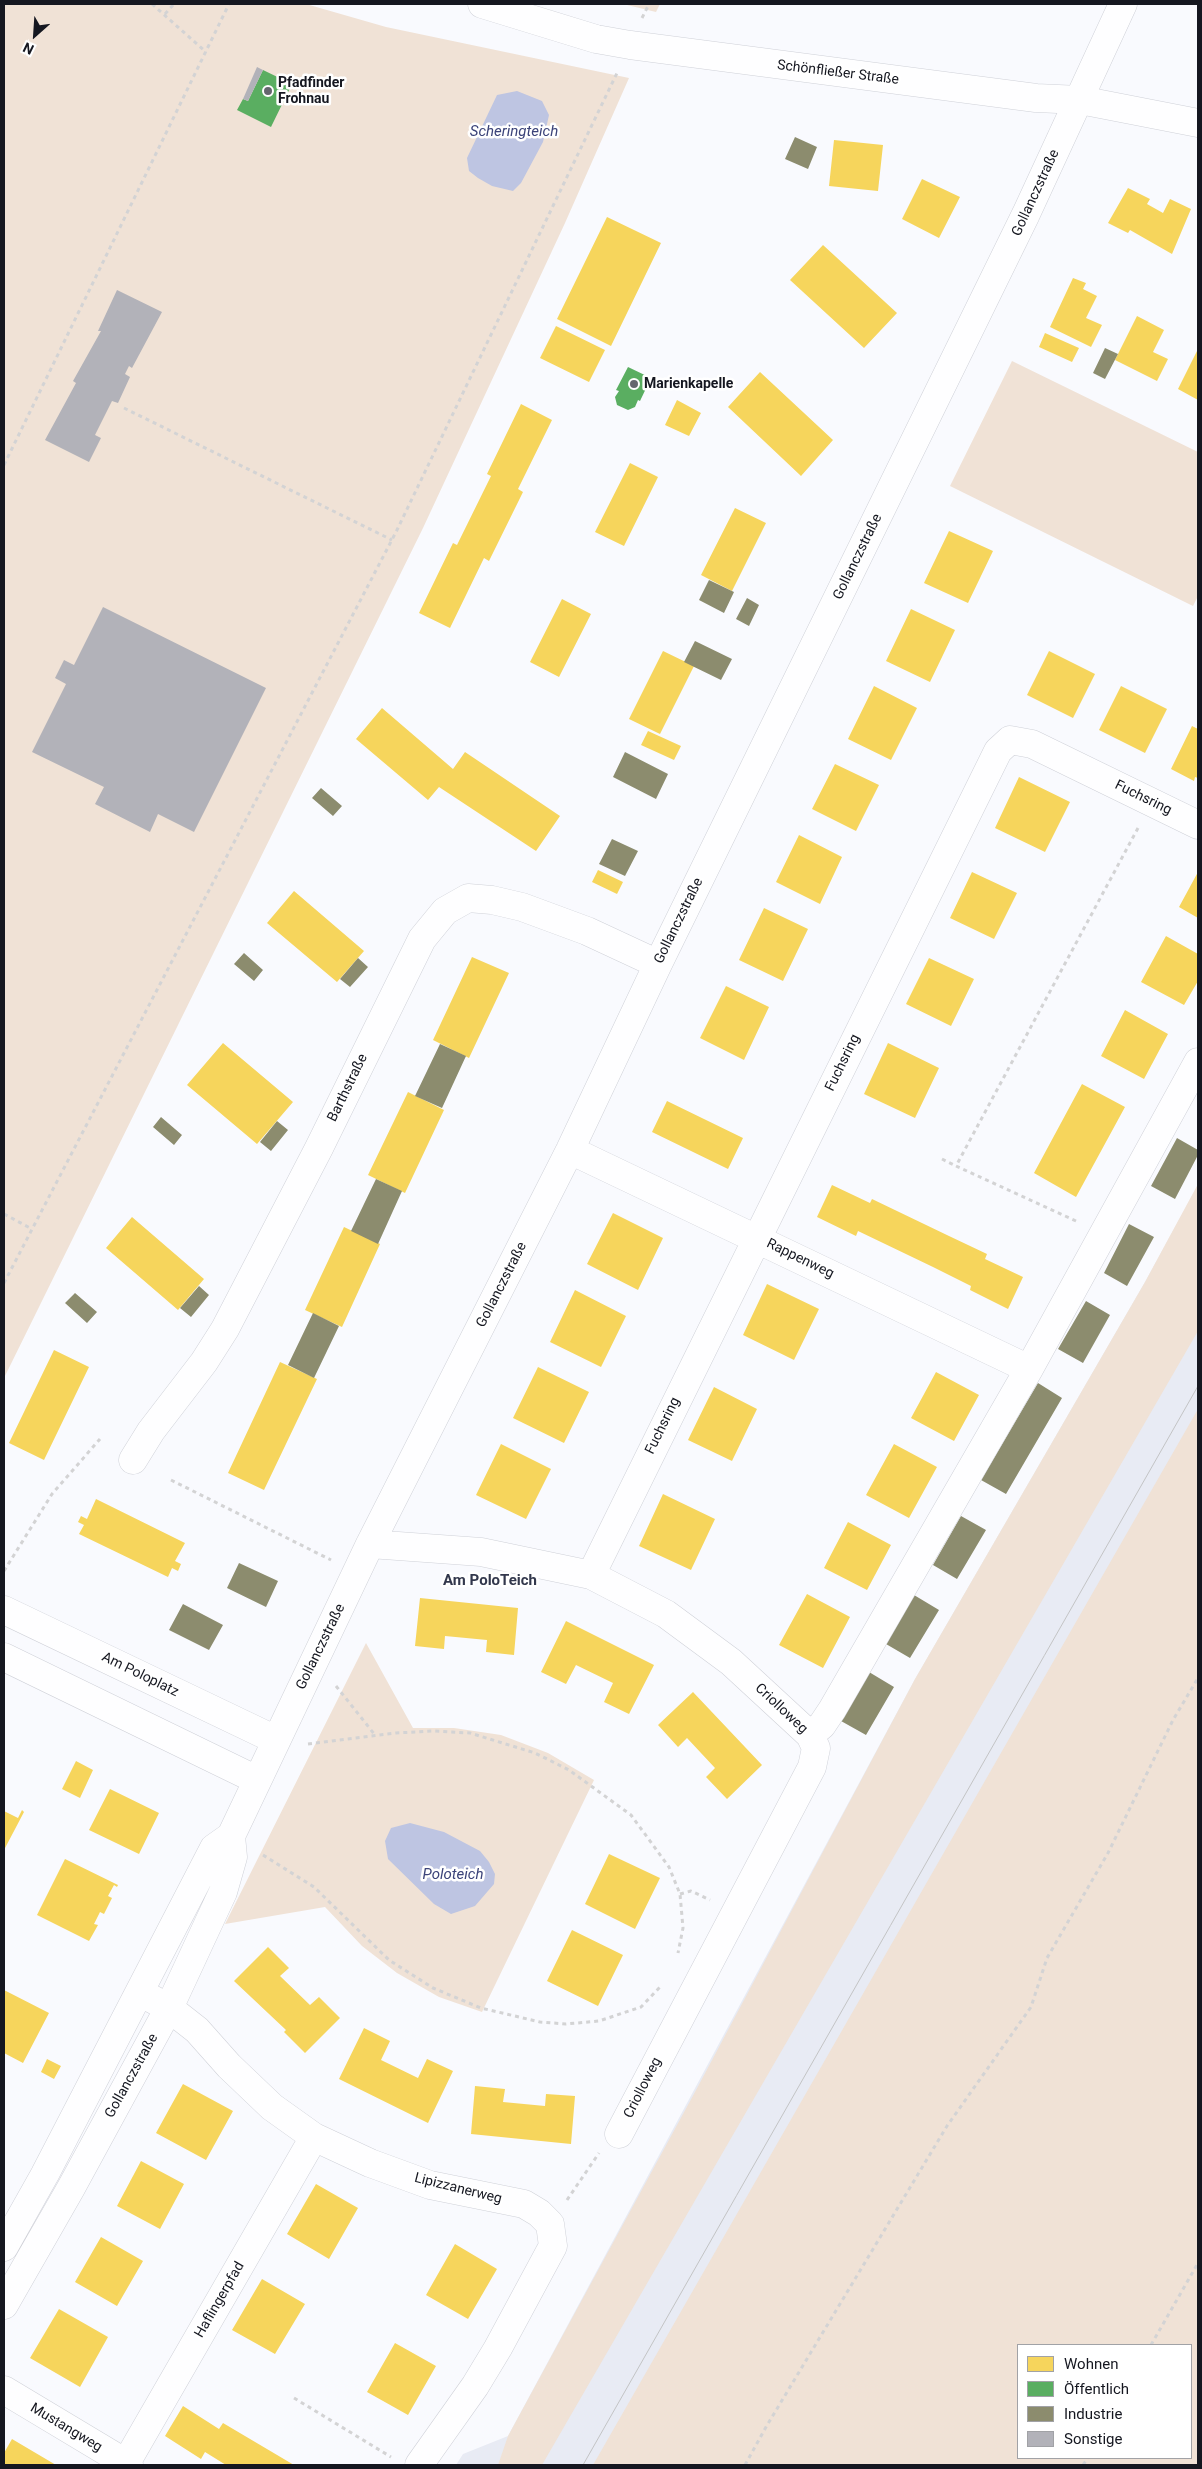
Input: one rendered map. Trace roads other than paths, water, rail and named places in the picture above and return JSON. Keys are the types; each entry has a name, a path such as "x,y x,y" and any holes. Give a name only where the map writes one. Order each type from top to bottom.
{"street":[{"name":"Schönfließer Straße","path":"482,4 596,39 630,46 1036,98 1080,100 1198,123"},
{"name":"Gollanczstraße","path":"4,2247 141,1993 214,1848 231,1836 370,1544 570,1150 658,964 1022,223 1124,4"},
{"name":"Fuchsring","path":"591,1575 998,751 1010,740 1032,744 1198,825"},
{"name":"Barthstraße","path":"133,1460 151,1431 204,1362 224,1329 319,1148 422,939 445,912 468,898 492,900 522,907 586,932 658,964"},
{"path":"810,1736 832,1710 1029,1369 1198,1062"},
{"name":"Rappenweg","path":"570,1150 1029,1369"},
{"name":"Criolloweg","path":"370,1544 481,1552 591,1575 666,1614 731,1662 810,1736 816,1748 812,1767 619,2134"},
{"name":"Am Poloplatz","path":"4,1610 276,1740"},
{"path":"4,1657 257,1780"},
{"name":"Gollanczstraße","path":"4,2305 71,2188 169,2008 224,1892 234,1857 231,1836"},
{"name":"Lipizzanerweg","path":"141,1993 169,2008 197,2030 229,2066 272,2107 314,2137 370,2163 430,2185 524,2204 539,2213 550,2224 552,2246 498,2348 475,2386 407,2463"},
{"name":"Haflingerpfad","path":"128,2464 314,2137"},
{"name":"Mustangweg","path":"4,2390 128,2464"}],"water":[{"name":"Scheringteich","path":"517,91 542,101 549,115 543,142 521,183 513,191 492,186 478,178 469,171 467,158 497,95"},
{"name":"Poloteich","path":"410,1823 444,1832 480,1851 489,1862 495,1874 494,1884 475,1906 451,1914 434,1904 388,1859 385,1841 391,1828"}],"tram line":[{"path":"583,2465 1198,1386"}],"place":[{"name":"Pfadfinder Frohnau","path":"268,91"},
{"name":"Marienkapelle","path":"634,384"}],"district":[{"name":"Am PoloTeich","path":"490,1581"}]}
